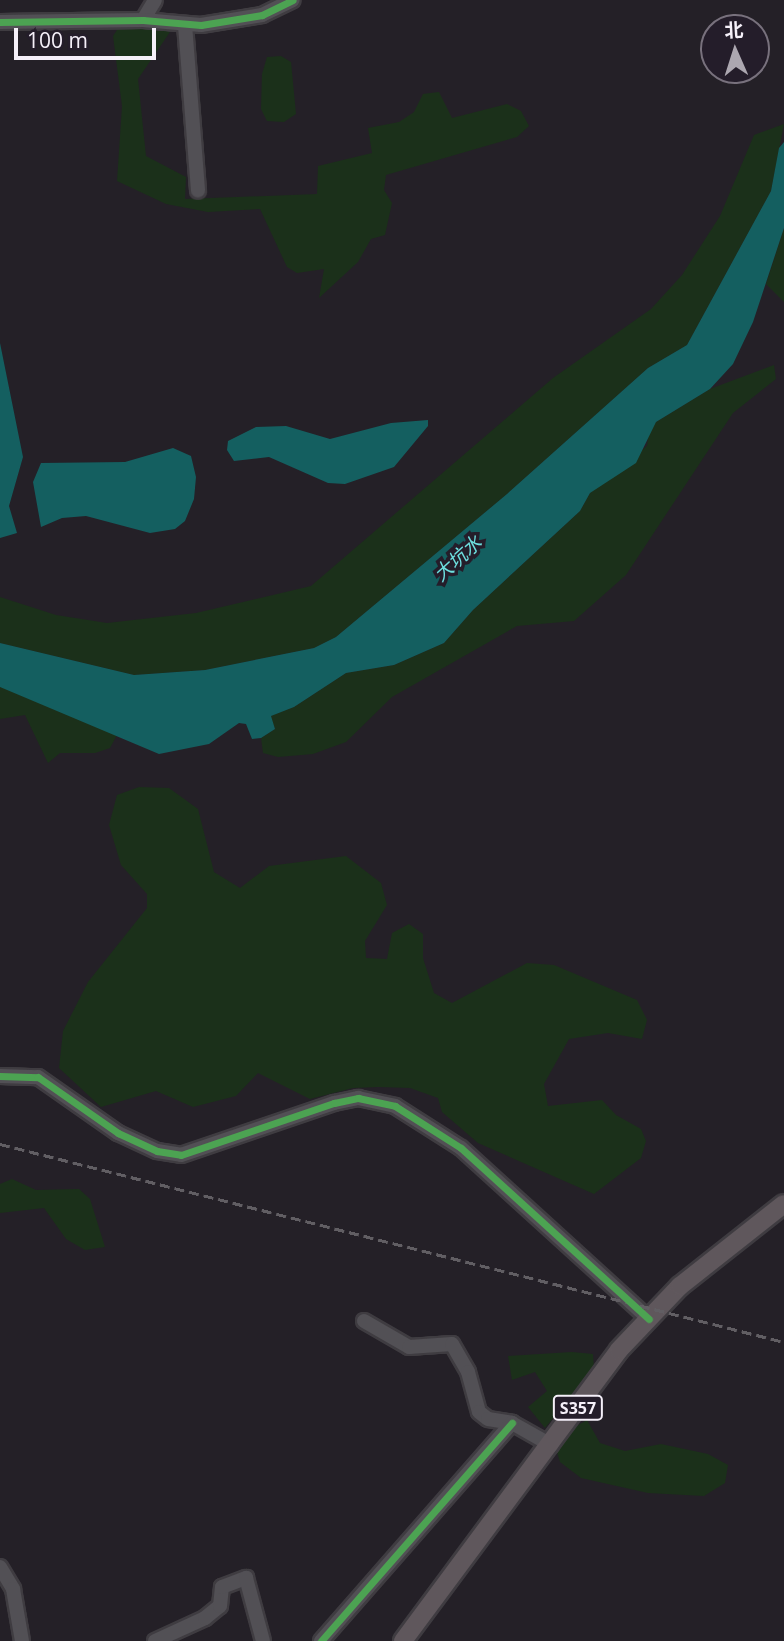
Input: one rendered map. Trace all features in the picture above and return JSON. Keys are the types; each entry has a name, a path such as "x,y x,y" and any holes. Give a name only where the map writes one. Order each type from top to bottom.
{"main road":[{"name":"S357","path":"403,1641 619,1350 680,1286 784,1204"}],"street":[{"path":"143,0 145,17"},
{"path":"145,17 155,0"},
{"path":"0,22 145,17 185,25 233,22 293,0"},
{"path":"185,25 198,190"},
{"path":"0,1076 38,1077 118,1133 157,1151 181,1156 334,1102 358,1098 395,1106 461,1147 649,1318"},
{"path":"364,1321 410,1347 452,1344 468,1371 479,1412 488,1419 512,1423 551,1445"},
{"path":"326,1640 512,1423"},
{"path":"0,1567 13,1589 22,1641"},
{"path":"155,1641 205,1618 220,1606 222,1587 246,1578 263,1641"}],"green space":[{"path":"119,27 172,29 138,79 146,156 186,177 185,199 317,194 318,166 372,153 368,128 399,122 414,112 423,94 439,92 452,118 507,104 521,111 529,126 517,137 386,175 384,190 392,203 385,235 371,239 358,262 319,298 324,269 297,273 287,267 260,209 208,212 166,204 117,181 122,106 113,36"},
{"path":"281,56 291,62 296,114 284,122 267,121 261,109 262,74 267,57"},
{"path":"784,124 771,191 687,345 648,368 507,494 336,637 314,648 205,670 134,675 0,643 0,597 56,615 107,623 196,613 311,586 553,378 651,309 682,275 720,216 754,135"},
{"path":"784,228 784,302 766,284"},
{"path":"774,365 776,379 733,413 626,575 574,621 517,626 392,697 346,742 313,754 278,757 263,753 261,738 275,729 270,716 294,707 346,673 394,665 444,643 473,610 580,511 590,493 647,446 649,431 656,422 710,389"},
{"path":"0,687 117,735 110,748 95,753 60,753 48,763 25,715 0,719"},
{"path":"139,787 169,788 198,809 214,872 240,888 269,866 346,856 381,883 387,905 365,941 366,958 387,959 392,933 409,924 423,934 423,958 434,993 452,1003 527,963 554,965 637,1000 647,1020 642,1039 608,1033 569,1039 544,1084 548,1106 602,1100 616,1115 641,1129 646,1141 641,1158 594,1194 478,1143 442,1112 438,1098 410,1088 378,1087 353,1088 310,1099 258,1073 236,1096 193,1107 156,1091 101,1107 59,1068 63,1031 88,982 147,908 147,894 121,865 109,825 117,795"},
{"path":"12,1179 36,1190 79,1189 90,1199 105,1247 85,1250 66,1239 44,1208 0,1213 0,1184"},
{"path":"572,1352 593,1354 594,1369 545,1428 528,1407 547,1391 535,1372 512,1380 508,1356"},
{"path":"587,1420 600,1443 625,1451 661,1444 708,1454 728,1465 725,1483 704,1496 648,1493 581,1478 560,1462 557,1452 568,1431"}],"water":[{"name":"大坑水","path":"784,142 784,228 753,322 733,364 710,389 656,422 636,463 590,493 580,511 473,610 444,643 394,665 346,673 294,707 271,716 275,729 261,738 252,739 246,724 239,723 209,744 159,754 0,687 0,643 134,675 205,670 314,648 336,637 507,494 648,368 687,345 771,191 779,148"},
{"path":"0,343 23,457 9,506 17,533 0,538"},
{"path":"428,420 428,426 394,467 345,484 328,483 269,457 234,461 227,450 228,441 256,427 286,426 330,439 391,423"},
{"path":"173,448 191,456 196,477 194,499 185,521 175,529 150,533 86,516 62,518 41,527 33,482 41,463 125,462"}],"railway":[{"path":"0,1144 784,1342"}],"cycle path":[{"path":"0,22 143,20 201,25 262,15 293,0"},
{"path":"0,1076 38,1077 118,1133 157,1151 181,1155 334,1103 358,1098 395,1106 461,1148 649,1319"},
{"path":"321,1641 512,1423"}]}
